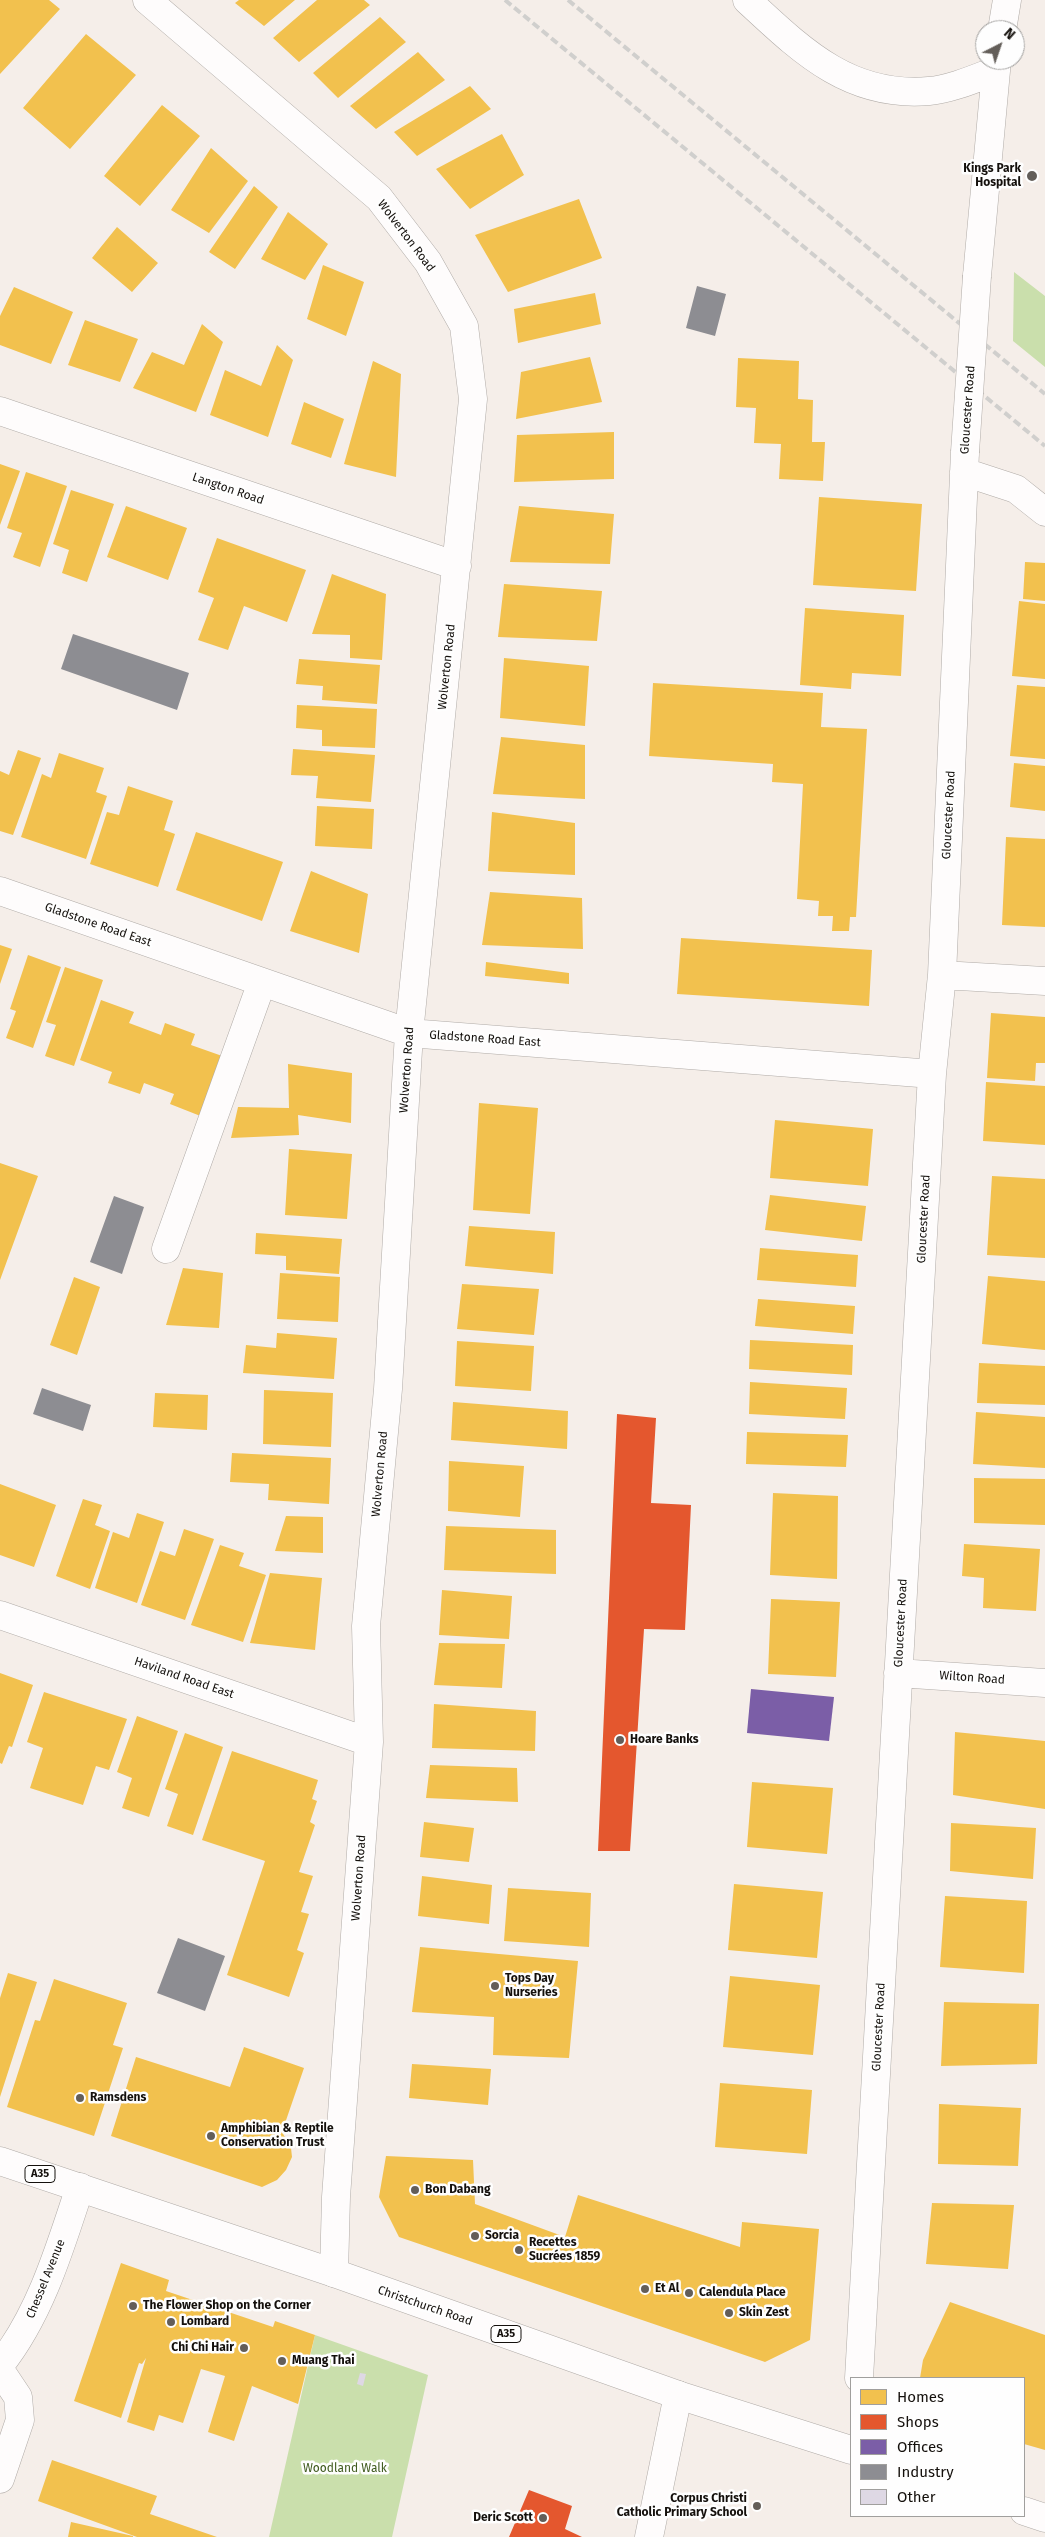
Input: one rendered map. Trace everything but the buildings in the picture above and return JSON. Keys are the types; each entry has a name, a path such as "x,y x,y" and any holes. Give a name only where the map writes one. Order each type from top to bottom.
{"street":[{"name":"Wolverton Road","path":"147,0 379,198 428,262 464,326 473,399 409,1033 388,1389 366,1626 369,1742 336,2197 334,2273"},
{"path":"747,0 804,53 853,82 899,91 930,91 985,70"},
{"path":"1003,20 1006,0"},
{"name":"Gloucester Road","path":"859,2377 932,1074 942,975 965,462 977,276 996,70"},
{"name":"Langton Road","path":"0,411 457,566"},
{"path":"965,462 1016,489 1045,512"},
{"name":"Gladstone Road East","path":"0,892 409,1033 932,1074"},
{"path":"942,975 1045,981"},
{"path":"166,1249 262,982"},
{"name":"Haviland Road East","path":"0,1615 369,1742"},
{"name":"Wilton Road","path":"898,1673 1045,1683"},
{"name":"Christchurch Road","path":"0,2161 334,2273 678,2395 850,2450"},
{"name":"Chessel Avenue","path":"0,2365 27,2326 66,2232 80,2187"},
{"path":"0,2370 18,2397 20,2420 0,2479"},
{"path":"649,2537 678,2395"},
{"path":"1025,2511 1045,2518"}],"green space":[{"path":"1014,272 1045,296 1045,367 1013,341"},
{"name":"Woodland Walk","path":"315,2335 428,2375 392,2537 269,2537"}],"railway":[{"path":"505,0 1045,446"},
{"path":"568,0 1045,394"}],"place":[{"name":"Kings Park Hospital","path":"1032,176"},
{"name":"Hoare Banks","path":"620,1740"},
{"name":"Tops Day Nurseries","path":"495,1986"},
{"name":"Ramsdens","path":"80,2098"},
{"name":"Amphibian & Reptile Conservation Trust","path":"211,2136"},
{"name":"Bon Dabang","path":"415,2190"},
{"name":"Sorcia","path":"475,2236"},
{"name":"Recettes Sucrées 1859","path":"519,2250"},
{"name":"Et Al","path":"645,2289"},
{"name":"Calendula Place","path":"689,2293"},
{"name":"The Flower Shop on the Corner","path":"133,2306"},
{"name":"Skin Zest","path":"729,2313"},
{"name":"Lombard","path":"171,2322"},
{"name":"Chi Chi Hair","path":"244,2348"},
{"name":"Muang Thai","path":"282,2361"},
{"name":"Corpus Christi Catholic Primary School","path":"757,2506"},
{"name":"Deric Scott","path":"543,2518"}]}
